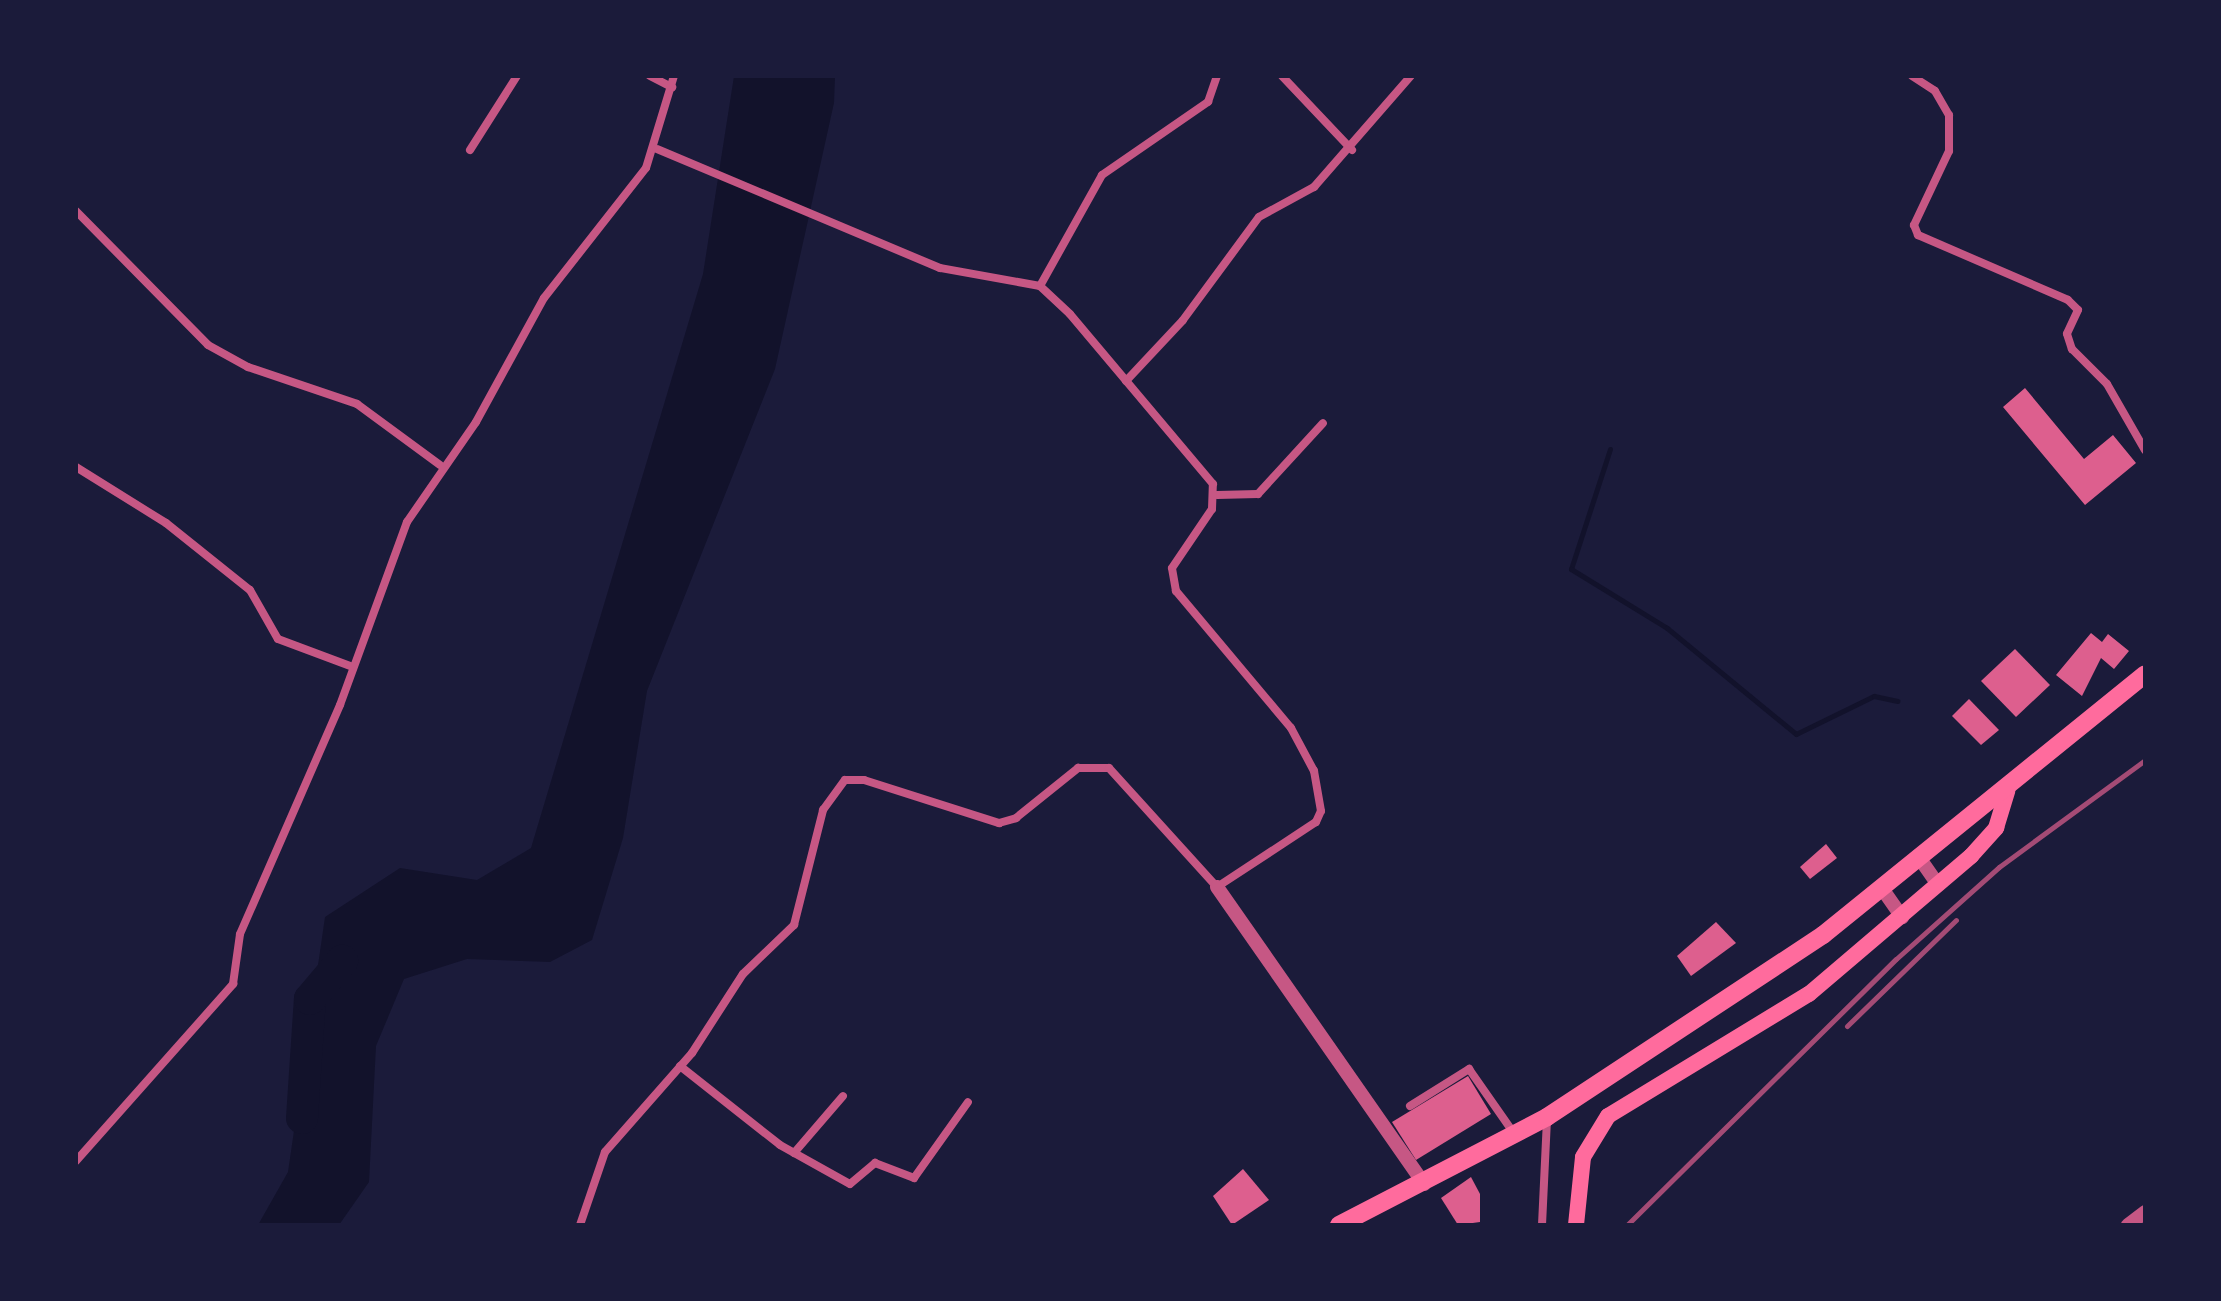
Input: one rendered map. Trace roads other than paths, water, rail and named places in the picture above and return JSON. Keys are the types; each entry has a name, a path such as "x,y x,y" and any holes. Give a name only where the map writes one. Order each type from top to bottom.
{"main road":[{"path":"1339,1225 1424,1184 1513,1132 1547,1117 1823,935 1918,856 2007,791 2145,674"},
{"path":"1576,1225 1583,1157 1608,1116 1677,1068 1782,1014 1902,917 1996,828 2007,791"}],"street":[{"path":"470,150 517,76"},
{"path":"650,76 672,87"},
{"path":"76,1161 233,984 240,934 353,667 407,522 440,465 476,422 544,298 657,149 674,76"},
{"path":"1040,286 1102,175 1208,102 1217,76"},
{"path":"1282,76 1352,150"},
{"path":"1126,381 1183,320 1259,217 1314,187 1352,150 1411,76"},
{"path":"1912,76 1935,91 1949,115 1949,151 1914,225 1918,235 2068,300 2078,310 2067,334 2072,349 2107,384 2145,450"},
{"path":"657,149 706,165 940,268 1040,286 1197,461 1217,495"},
{"path":"76,211 208,345 248,367 357,404 440,465"},
{"path":"1217,495 1258,494 1323,423"},
{"path":"76,467 166,523 250,590 278,639 353,667"},
{"path":"1217,495 1172,568 1176,591 1291,728 1314,771 1321,811 1316,822 1217,887"},
{"path":"580,1225 605,1152 680,1066 743,974 794,925 823,810 845,780 864,780 999,823 1016,818 1078,768 1109,768 1217,887 1424,1184"},
{"path":"1918,856 1938,885"},
{"path":"1881,887 1902,917"},
{"path":"680,1066 794,1153 850,1184 875,1163 914,1178 968,1102"},
{"path":"1410,1106 1469,1069 1513,1132"},
{"path":"794,1153 843,1096"},
{"path":"1542,1225 1547,1117"},
{"path":"2128,1225 2145,1212"}],"waterway":[{"path":"1610,449 1571,569 1667,628 1796,734 1874,696 1897,701"},
{"path":"302,1118 310,999 342,961"}],"railway":[{"path":"1627,1225 1896,959 1999,867 2145,760"},
{"path":"1847,1026 1956,920"}]}
